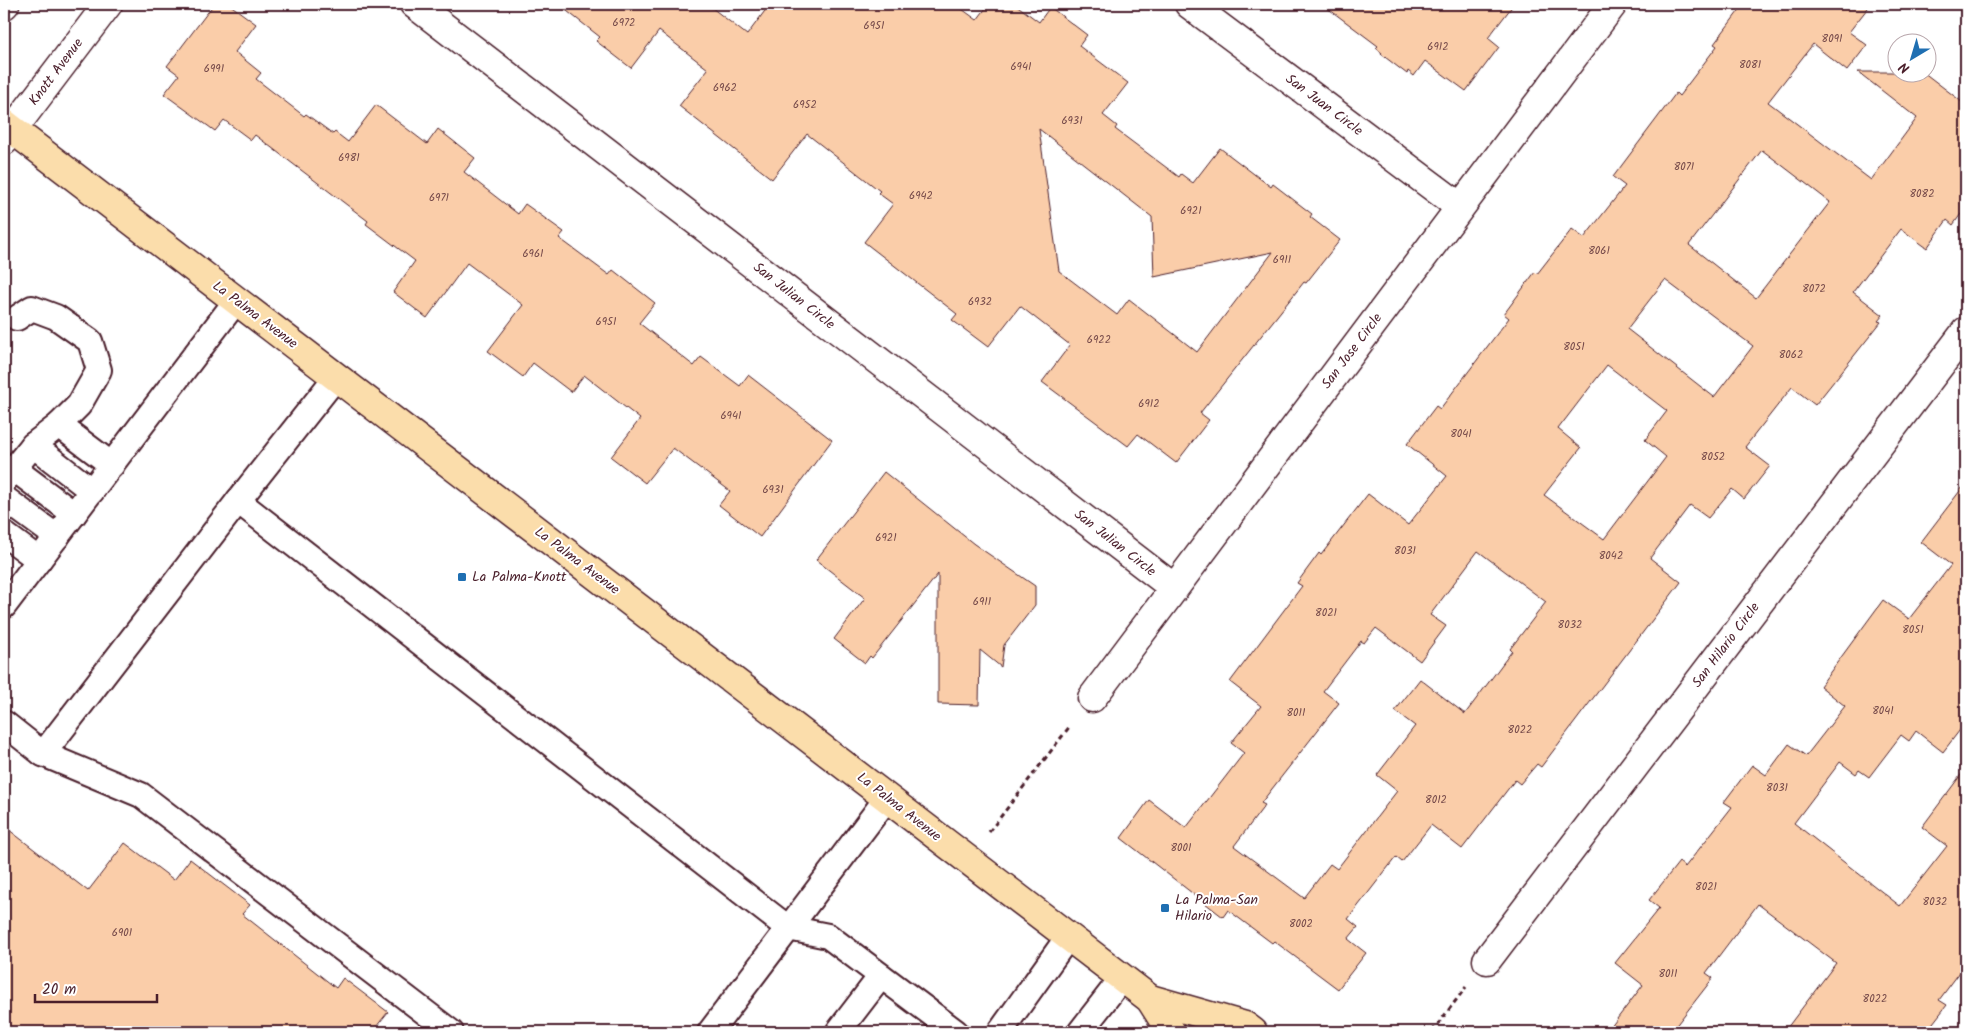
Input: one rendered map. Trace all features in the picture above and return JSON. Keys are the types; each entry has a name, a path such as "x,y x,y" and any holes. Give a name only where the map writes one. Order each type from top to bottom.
{"main road":[{"name":"La Palma Avenue","path":"7,131 236,301 1150,999 1171,1032"},
{"name":"La Palma Avenue","path":"1150,999 1245,1026 1253,1032"}],"street":[{"name":"Knott Avenue","path":"7,131 108,4"},
{"name":"San Julian Circle","path":"414,4 1174,588"},
{"name":"San Juan Circle","path":"1188,4 1460,207"},
{"name":"San Jose Circle","path":"1092,698 1613,4"},
{"name":"San Hilario Circle","path":"1486,960 1966,330"}],"lane":[{"path":"6,598 39,560 112,466 236,301"},
{"path":"17,318 32,308 56,316 90,341 99,370 79,405 59,425 33,445 9,474 74,514"},
{"path":"43,754 238,500 336,377"},
{"path":"59,425 112,466"},
{"path":"33,445 92,491"},
{"path":"4,498 57,537"},
{"path":"238,500 788,928 828,936 956,1032"},
{"path":"4,534 39,560"},
{"path":"4,723 43,754 141,795 451,1032"},
{"path":"710,1032 887,798"},
{"path":"1000,1032 1068,937"},
{"path":"838,1032 881,976"},
{"path":"1080,1032 1122,978"}],"path":[{"path":"968,860 1092,698"},
{"path":"1432,1032 1486,960"}],"building":[{"path":"214,4 229,4 256,24 235,52 261,73 256,79 304,116 306,114 333,134 335,132 348,142 376,105 427,144 438,129 475,158 464,172 518,214 525,204 564,232 559,238 609,275 613,270 655,303 639,323 694,366 701,357 740,386 748,375 832,440 760,537 719,505 730,491 673,448 645,483 611,457 640,419 584,375 571,392 533,363 523,377 488,351 523,305 467,263 427,318 393,292 415,261 366,224 368,221 255,135 251,140 224,120 215,131 164,94 179,75 167,66"},
{"path":"558,4 707,4 747,35 770,4 955,4 977,20 989,4 1015,4 1039,22 1050,7 1087,35 1079,46 1128,83 1103,115 1117,126 1115,129 1179,177 1181,174 1193,183 1220,148 1271,187 1273,184 1312,214 1310,217 1340,240 1306,283 1304,282 1200,413 1209,420 1176,463 1138,434 1128,446 1042,382 1070,345 1020,306 988,347 952,320 957,314 864,242 893,204 878,193 880,191 807,134 772,179 679,106 708,69 659,31 631,68 596,41 600,37","holes":["1039,129 1152,217 1154,277 1273,252 1197,352 1129,299 1117,315 1059,271"]},
{"path":"1322,4 1514,4 1488,38 1499,47 1466,91 1425,61 1414,76 1408,71 1407,74 1381,54 1376,48 1378,46"},
{"path":"1744,4 1871,4 1849,32 1867,45 1847,71 1813,44 1768,102 1871,180 1917,118 1858,72 1888,72 1888,82 1936,82 1966,105 1966,207 1953,225 1947,220 1927,248 1901,229 1853,292 1883,315 1878,321 1881,322 1815,405 1792,387 1745,447 1770,466 1744,499 1732,489 1708,518 1690,505 1650,558 1681,582 1541,767 1537,764 1520,784 1515,780 1462,849 1431,825 1402,862 1396,857 1348,919 1358,927 1348,939 1366,953 1338,989 1274,941 1272,943 1228,910 1223,917 1121,838 1149,800 1186,828 1244,753 1231,743 1261,706 1230,682 1302,586 1297,583 1319,553 1321,555 1368,494 1408,525 1447,476 1407,444 1436,406 1440,409 1509,318 1504,314 1535,272 1537,274 1572,229 1584,238 1625,186 1613,177 1676,93 1679,96 1717,46 1714,44","holes":["1762,150 1830,202 1756,298 1689,245","1665,280 1753,346 1714,397 1627,329","1607,365 1667,411 1645,440 1666,457 1604,539 1544,495 1581,448 1558,429","1478,551 1546,602 1510,649 1512,651 1465,714 1420,679 1395,711 1415,726 1377,775 1397,791 1337,869 1330,864 1304,898 1234,846 1265,805 1261,803 1339,703 1323,691 1361,641 1364,643 1376,628 1420,661 1446,626 1430,615"]},
{"path":"884,472 974,544 1035,586 1035,605 1004,645 1001,667 980,650 979,705 938,704 938,574 872,658 870,656 865,663 834,639 865,598 816,560"},
{"path":"1966,483 1966,722 1943,752 1916,731 1909,741 1901,735 1869,777 1859,770 1856,774 1840,762 1794,823 1900,906 1947,846 1922,827 1966,768 1966,964 1939,1000 1947,1005 1926,1032 1784,1032 1836,963 1758,904 1706,973 1713,978 1671,1032 1607,1032 1643,985 1615,963 1659,908 1649,900 1679,862 1685,867 1732,807 1724,802 1752,765 1766,775 1789,744 1806,756 1845,706 1820,686 1883,600 1909,619 1951,565 1921,542"},
{"path":"4,826 88,891 125,843 174,880 190,859 250,905 242,914 336,988 343,978 388,1012 372,1032 4,1032"}],"place":[{"name":"La Palma-Knott","path":"462,577"},
{"name":"La Palma-San Hilario","path":"1165,908"}]}
